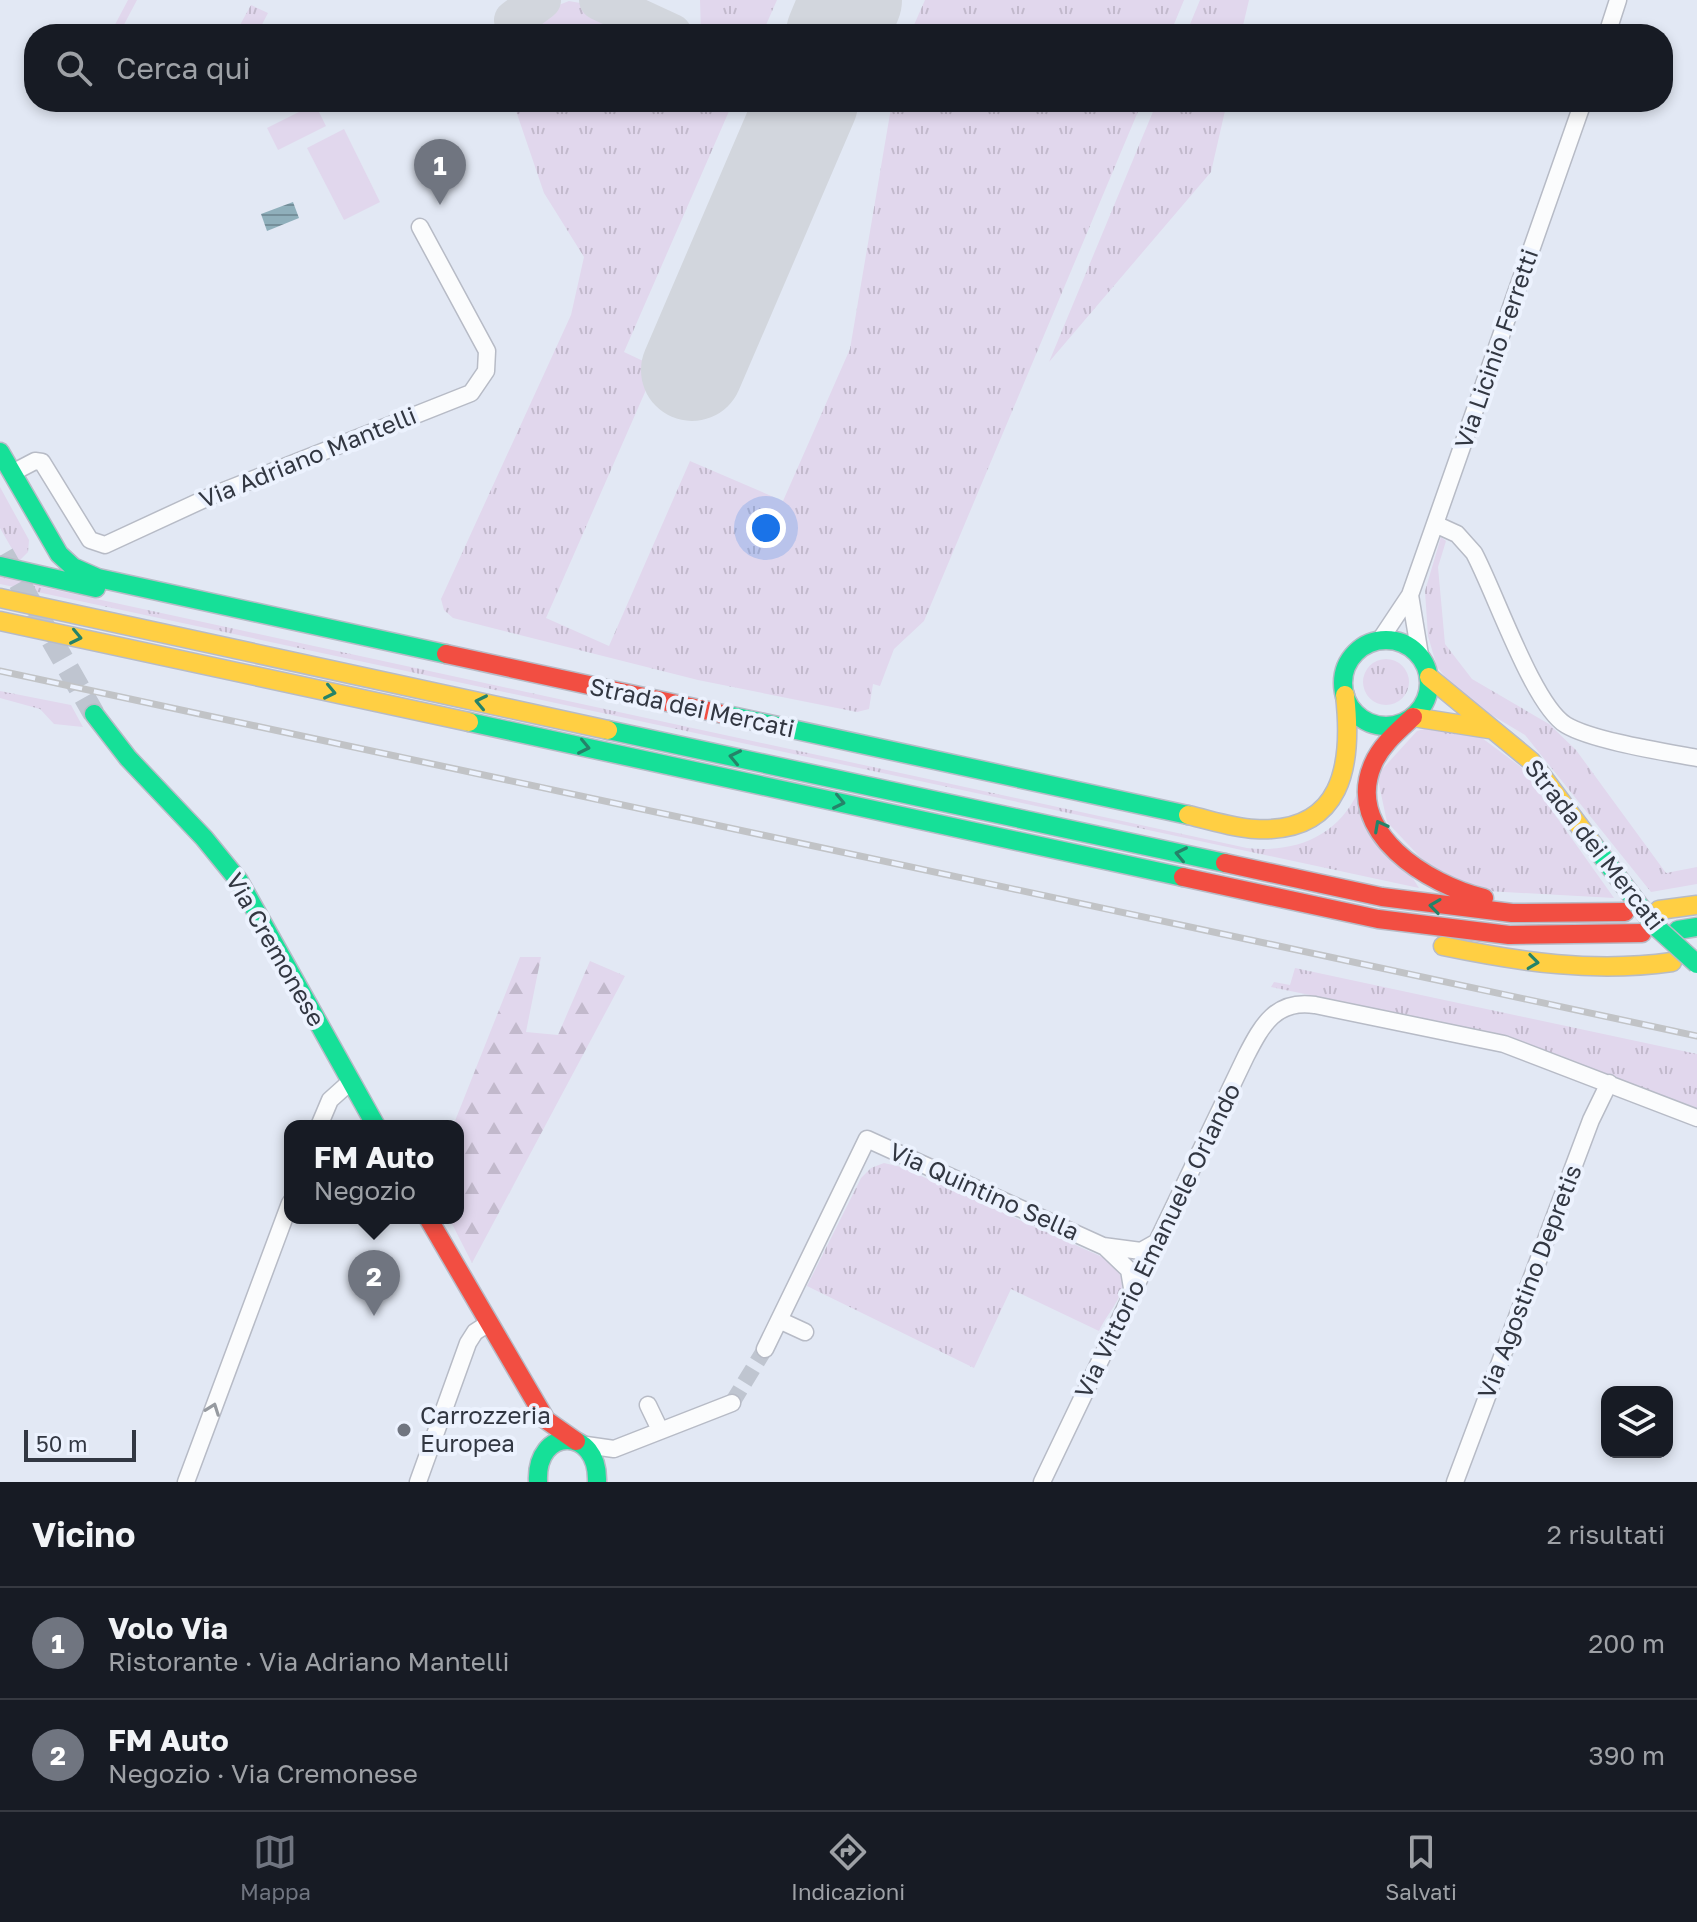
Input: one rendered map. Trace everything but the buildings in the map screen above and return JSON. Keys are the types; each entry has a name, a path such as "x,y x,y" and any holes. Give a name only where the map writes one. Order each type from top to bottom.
{"main road":[{"name":"Strada dei Mercati","path":"0,454 59,554 73,567 98,578 1253,829 1272,830 1299,823 1317,814 1336,793 1347,769 1350,751 1343,680 1354,653 1380,640"},
{"path":"0,454 8,480 37,540 31,563 24,569 4,560"},
{"name":"Strada dei Mercati","path":"4,560 1259,839 1291,836 1327,819 1346,796 1372,746 1386,731 1407,720 1427,699 1429,677"},
{"path":"0,598 1382,897 1512,913 1625,912 1471,896 1433,881 1409,864 1379,827 1369,802 1368,784 1380,752 1407,720"},
{"path":"0,621 1241,889 1443,929 1550,936 1642,933"},
{"path":"1380,640 1395,640 1420,655"},
{"name":"Strada dei Mercati","path":"1420,655 1429,677 1531,761 1684,965"},
{"name":"Strada dei Mercati","path":"1345,695 1360,717 1373,724 1407,720 1489,729"},
{"name":"Via Cremonese","path":"94,714 125,756 232,871 372,1120"},
{"path":"1241,889 1329,919 1484,954 1556,965 1684,965"},
{"path":"1659,910 1697,905"},
{"path":"431,1224 533,1401 546,1420 581,1443 598,1462 598,1477"},
{"path":"533,1401 537,1473"},
{"path":"537,1473 547,1447 566,1439 581,1443"}],"street":[{"path":"1610,24 1618,0"},
{"name":"Via Licinio Ferretti","path":"1410,595 1579,112"},
{"name":"Via Adriano Mantelli","path":"12,473 35,461 42,462 90,540 105,545 222,491 471,393 486,371 487,351 420,227"},
{"path":"1435,524 1457,534 1474,553 1541,696 1557,718 1588,733 1697,758"},
{"path":"1380,640 1410,595"},
{"path":"1410,595 1420,655"},
{"name":"Via Vittorio Emanuele Orlando","path":"1042,1482 1252,1046 1266,1022 1283,1007 1307,1004 1458,1032 1519,1049 1609,1083"},
{"path":"322,1120 330,1100 350,1082"},
{"path":"1609,1083 1697,1118"},
{"name":"Via Agostino Depretis","path":"1455,1482 1591,1120 1609,1083"},
{"name":"Via Quintino Sella","path":"779,1320 867,1139 1102,1245 1141,1251 1153,1247 1161,1237"},
{"path":"186,1482 284,1219"},
{"name":"Via Quintino Sella","path":"1102,1245 1129,1270 1133,1286 1130,1301"},
{"path":"765,1349 779,1320 805,1332"},
{"path":"418,1482 468,1343 475,1332 489,1323"},
{"path":"581,1443 614,1449 732,1403"},
{"path":"648,1405 660,1430"},
{"path":"598,1477 614,1449"}],"green space":[{"path":"128,0 137,0 124,24 115,24"},
{"path":"700,0 777,0 766,24 701,24"},
{"path":"925,0 1184,0 1174,24 914,24"},
{"path":"1200,0 1249,0 1243,24 1190,24"},
{"path":"569,1 625,24 528,24 546,10"},
{"path":"251,5 268,13 262,24 241,24"},
{"path":"299,112 319,112 326,126 278,150 267,128"},
{"path":"516,112 729,112 624,352 656,367 546,618 609,646 690,461 783,501 850,349 890,112 1138,112 924,621 894,649 880,686 873,684 869,709 857,712 698,680 453,618 444,610 441,599 571,315 584,257 544,193"},
{"path":"1153,112 1225,112 1211,172 1049,362"},
{"path":"344,129 380,202 344,220 307,148"},
{"path":"0,487 29,540 28,552 19,561 0,528"},
{"path":"1441,537 1446,541 1438,567 1445,644 1472,679 1549,724 1576,750 1666,873 1697,867 1697,884 1651,892 1525,735 1463,698 1437,667 1428,636 1425,591"},
{"path":"0,573 46,588 1247,848 1282,848 1313,839 1339,820 1358,792 1419,888 0,584"},
{"path":"1386,659 1402,666 1409,682 1402,698 1386,705 1370,698 1363,682 1370,666"},
{"path":"0,691 71,705 83,727 54,724 40,709 0,698"},
{"path":"1428,728 1482,738 1521,767 1614,898 1487,891 1434,872 1387,822 1377,775 1417,731"},
{"path":"520,957 541,957 526,1032 558,1035 590,961 625,976 472,1263 452,1224 464,1224 464,1120 455,1120"},
{"path":"1295,968 1697,1054 1697,1108 1493,1033 1271,987 1274,982 1290,985"},
{"path":"884,1163 901,1167 1109,1260 1117,1270 1122,1287 1099,1331 1011,1289 974,1368 807,1286 861,1178 871,1168"}],"water":[{"path":"293,202 299,218 267,231 261,214"}],"taxiway":[{"path":"514,20 541,0"},
{"path":"599,0 651,24"}],"runway":[{"path":"841,24 851,0"},
{"path":"692,370 803,112"}],"tunnel":[{"path":"3,554 94,714"},
{"path":"732,1403 765,1349"}],"railway":[{"path":"0,671 1697,1036"}],"traffic: fast":[{"path":"0,452 59,554 73,567 98,578 446,654"},
{"path":"0,566 96,588"},
{"path":"1386,640 1410,647 1422,659 1429,683 1422,707 1410,719 1386,726 1362,719 1350,707 1343,683 1350,659 1362,647 1386,640"},
{"path":"94,714 128,758 204,838 239,881 373,1120"},
{"path":"727,715 1188,815"},
{"path":"469,722 1183,877"},
{"path":"608,730 1225,863"},
{"path":"1595,847 1654,925 1697,964"},
{"path":"1678,930 1697,927"},
{"path":"538,1482 540,1464 546,1450 567,1440 588,1450 595,1464 597,1482"}],"traffic: slow":[{"path":"0,598 608,730"},
{"path":"0,621 469,722"},
{"path":"1429,677 1531,761 1595,847"},
{"path":"1188,815 1255,829 1284,828 1307,820 1324,807 1336,790 1343,769 1347,746 1345,695"},
{"path":"1413,717 1489,729"},
{"path":"1659,910 1697,905"},
{"path":"1443,946 1557,964 1614,966 1672,962"}],"traffic: jam":[{"path":"446,654 727,715"},
{"path":"1413,717 1376,757 1367,789 1370,812 1380,833 1417,868 1439,881 1484,898"},
{"path":"1225,863 1382,897 1512,913 1625,912"},
{"path":"1183,877 1378,919 1509,935 1642,933"},
{"path":"432,1224 546,1420 576,1441"}],"place":[{"name":"Volo Via","path":"440,205"},
{"name":"FM Auto","path":"374,1316"},
{"name":"Carrozzeria Europea","path":"404,1430"}]}
